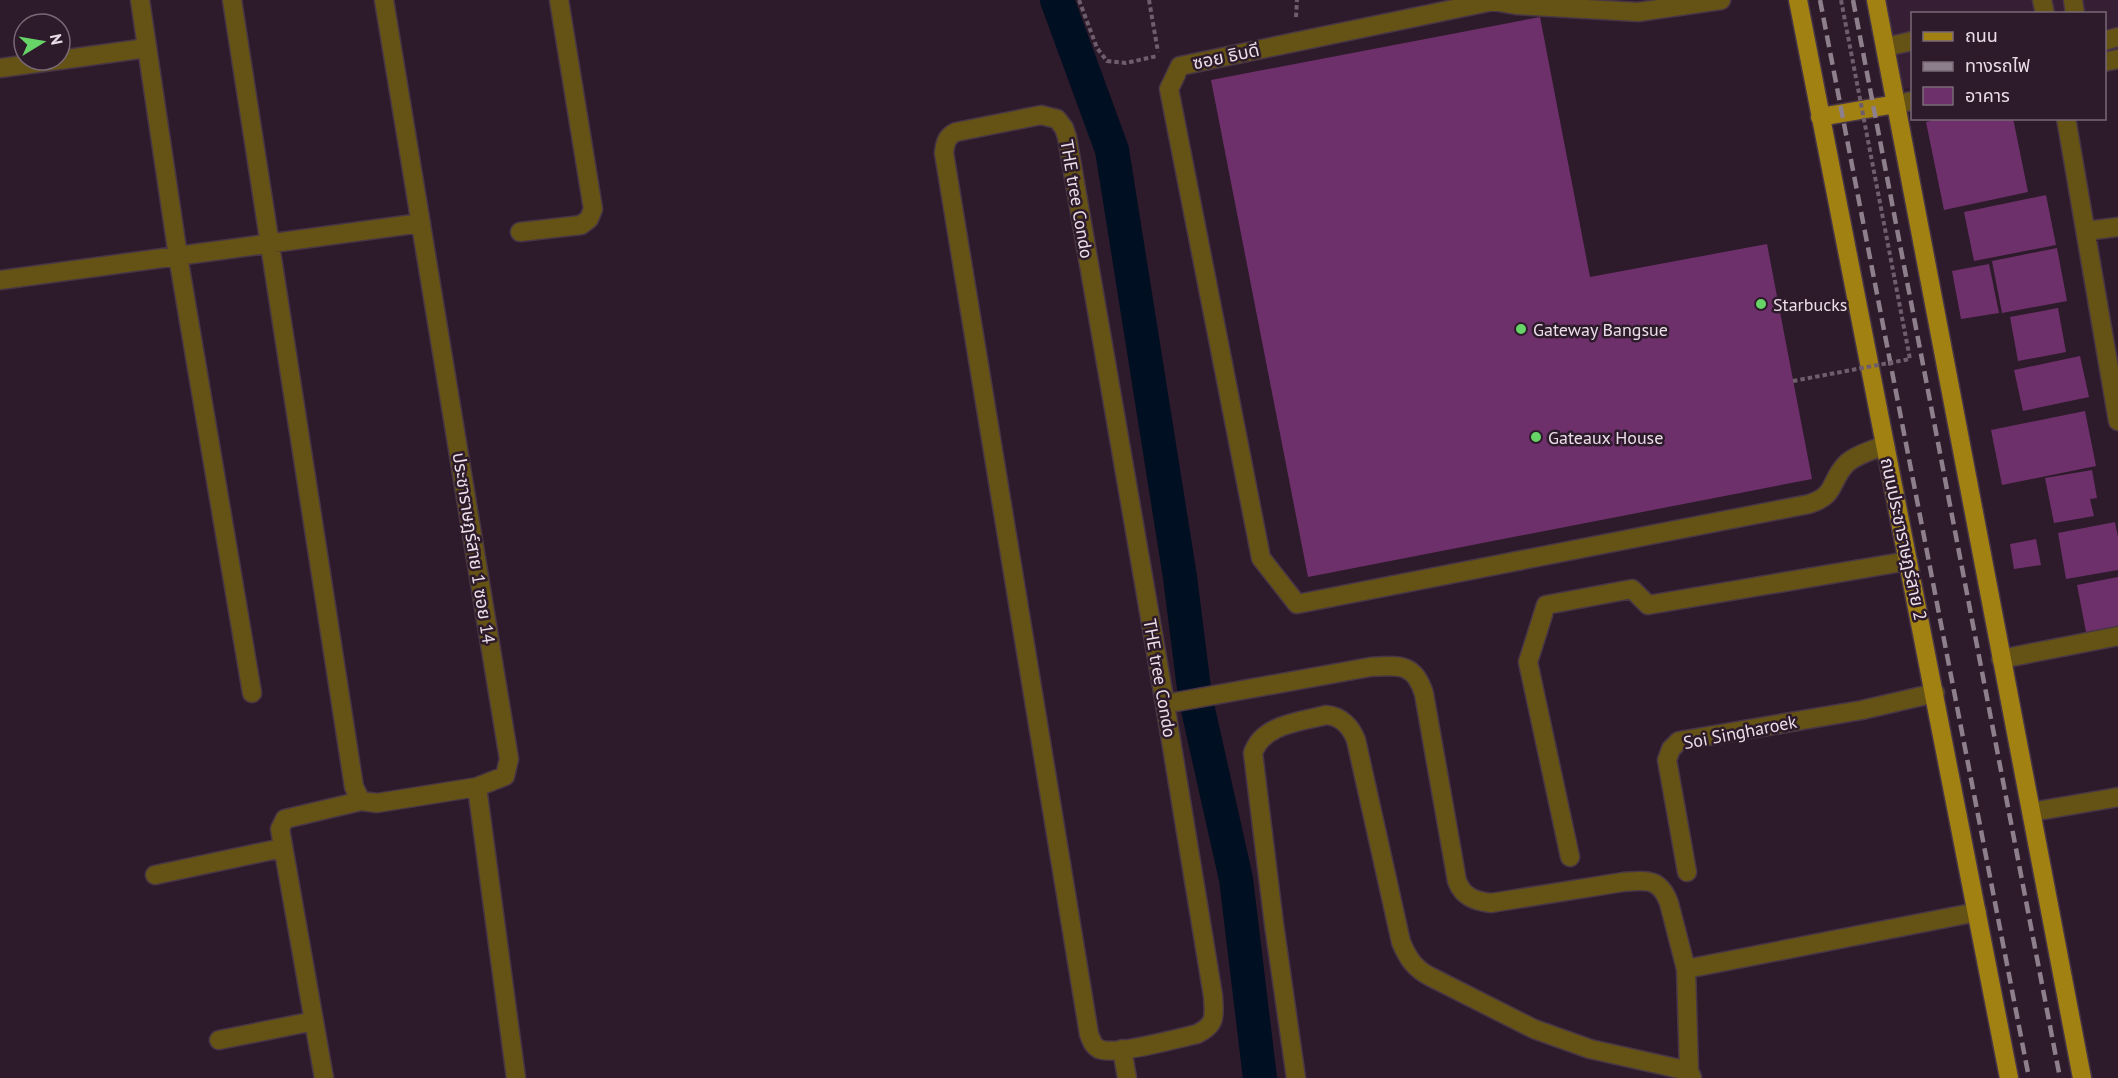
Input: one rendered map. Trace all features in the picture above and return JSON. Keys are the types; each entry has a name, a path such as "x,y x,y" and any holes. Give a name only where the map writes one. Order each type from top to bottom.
{"main road":[{"name":"ถนนประชาราษฎร์สาย 2","path":"1798,0 2009,1078"},
{"path":"1876,0 1886,47 1904,103 2001,659 2082,1078"},
{"path":"1820,117 1904,103"}],"street":[{"path":"140,0 178,256 252,693"},
{"path":"232,0 352,775 354,787 361,801"},
{"name":"ประชาราษฎร์สาย 1 ซอย 14","path":"384,0 509,759 505,776 477,787"},
{"path":"520,232 581,225 589,219 592,210 560,0"},
{"name":"ซอย ธิบดี","path":"1721,0 1638,12 1516,5 1493,1 1180,66 1169,89 1261,558 1297,604 1809,504 1822,500 1828,495 1846,464 1885,445"},
{"path":"1886,47 1911,42"},
{"path":"72,58 147,48"},
{"name":"THE tree Condo","path":"1041,115 1057,119 1064,128 1165,704 1214,1015 1211,1026 1197,1034 1122,1049 1098,1048 1089,1034 944,153 950,134 1041,115"},
{"path":"2066,120 2118,421"},
{"path":"0,280 421,223"},
{"path":"2086,231 2118,227"},
{"path":"1570,856 1528,662 1546,605 1632,589 1648,605 1908,561"},
{"path":"2001,659 2118,636"},
{"path":"1165,704 1370,667 1388,665 1410,670 1420,680 1425,694 1457,881 1465,894 1472,899 1491,903 1642,881 1654,882 1666,894 1670,903 1686,969 1691,1075 1590,1049 1534,1029 1425,974 1412,964 1401,942 1356,740 1348,724 1326,715 1276,728 1264,734 1257,742 1253,753 1296,1078"},
{"name":"Soi Singharoek","path":"1687,872 1667,760 1671,749 1679,741 1862,710 1935,693"},
{"path":"324,1078 282,848 280,829 285,819 361,801 376,803 477,787 516,1078"},
{"path":"2032,812 2118,797"},
{"path":"155,875 282,848"},
{"path":"1686,969 1977,912"},
{"path":"219,1040 314,1021"},
{"path":"1122,1049 1127,1078"}],"path":[{"path":"1149,0 1159,56"},
{"path":"1793,381 1910,359 1841,0"}],"shaded area":[{"path":"1886,0 2118,0 2118,38 2106,41 2106,12 1911,12 1911,87 1903,89"}],"building":[{"name":"Gateway Bangsue","path":"1540,17 1590,277 1767,244 1812,479 1308,577 1211,80"},
{"path":"1934,120 2013,120 2028,192 1944,210 1926,122"},
{"path":"2046,195 2056,245 1974,261 1964,212"},
{"path":"2057,248 2067,301 2002,313 1992,261"},
{"path":"1989,264 1999,313 1961,319 1952,271"},
{"path":"2058,308 2066,352 2018,361 2010,317"},
{"path":"2080,356 2089,397 2023,411 2014,370"},
{"path":"2085,411 2096,466 2002,485 1991,430"},
{"path":"2092,470 2097,498 2090,499 2094,516 2054,523 2045,478"},
{"path":"2115,522 2118,537 2118,570 2066,579 2058,533"},
{"path":"2036,539 2041,565 2014,569 2010,544"},
{"path":"2118,577 2118,631 2087,637 2077,585"}],"waterway":[{"path":"1057,0 1112,150 1180,577 1195,696 1236,879 1260,1078"}],"railway":[{"path":"1820,0 2029,1078"},
{"path":"1853,0 2060,1078"}],"place":[{"name":"Starbucks","path":"1761,304"},
{"name":"Gateway Bangsue","path":"1521,329"},
{"name":"Gateaux House","path":"1536,437"}]}
